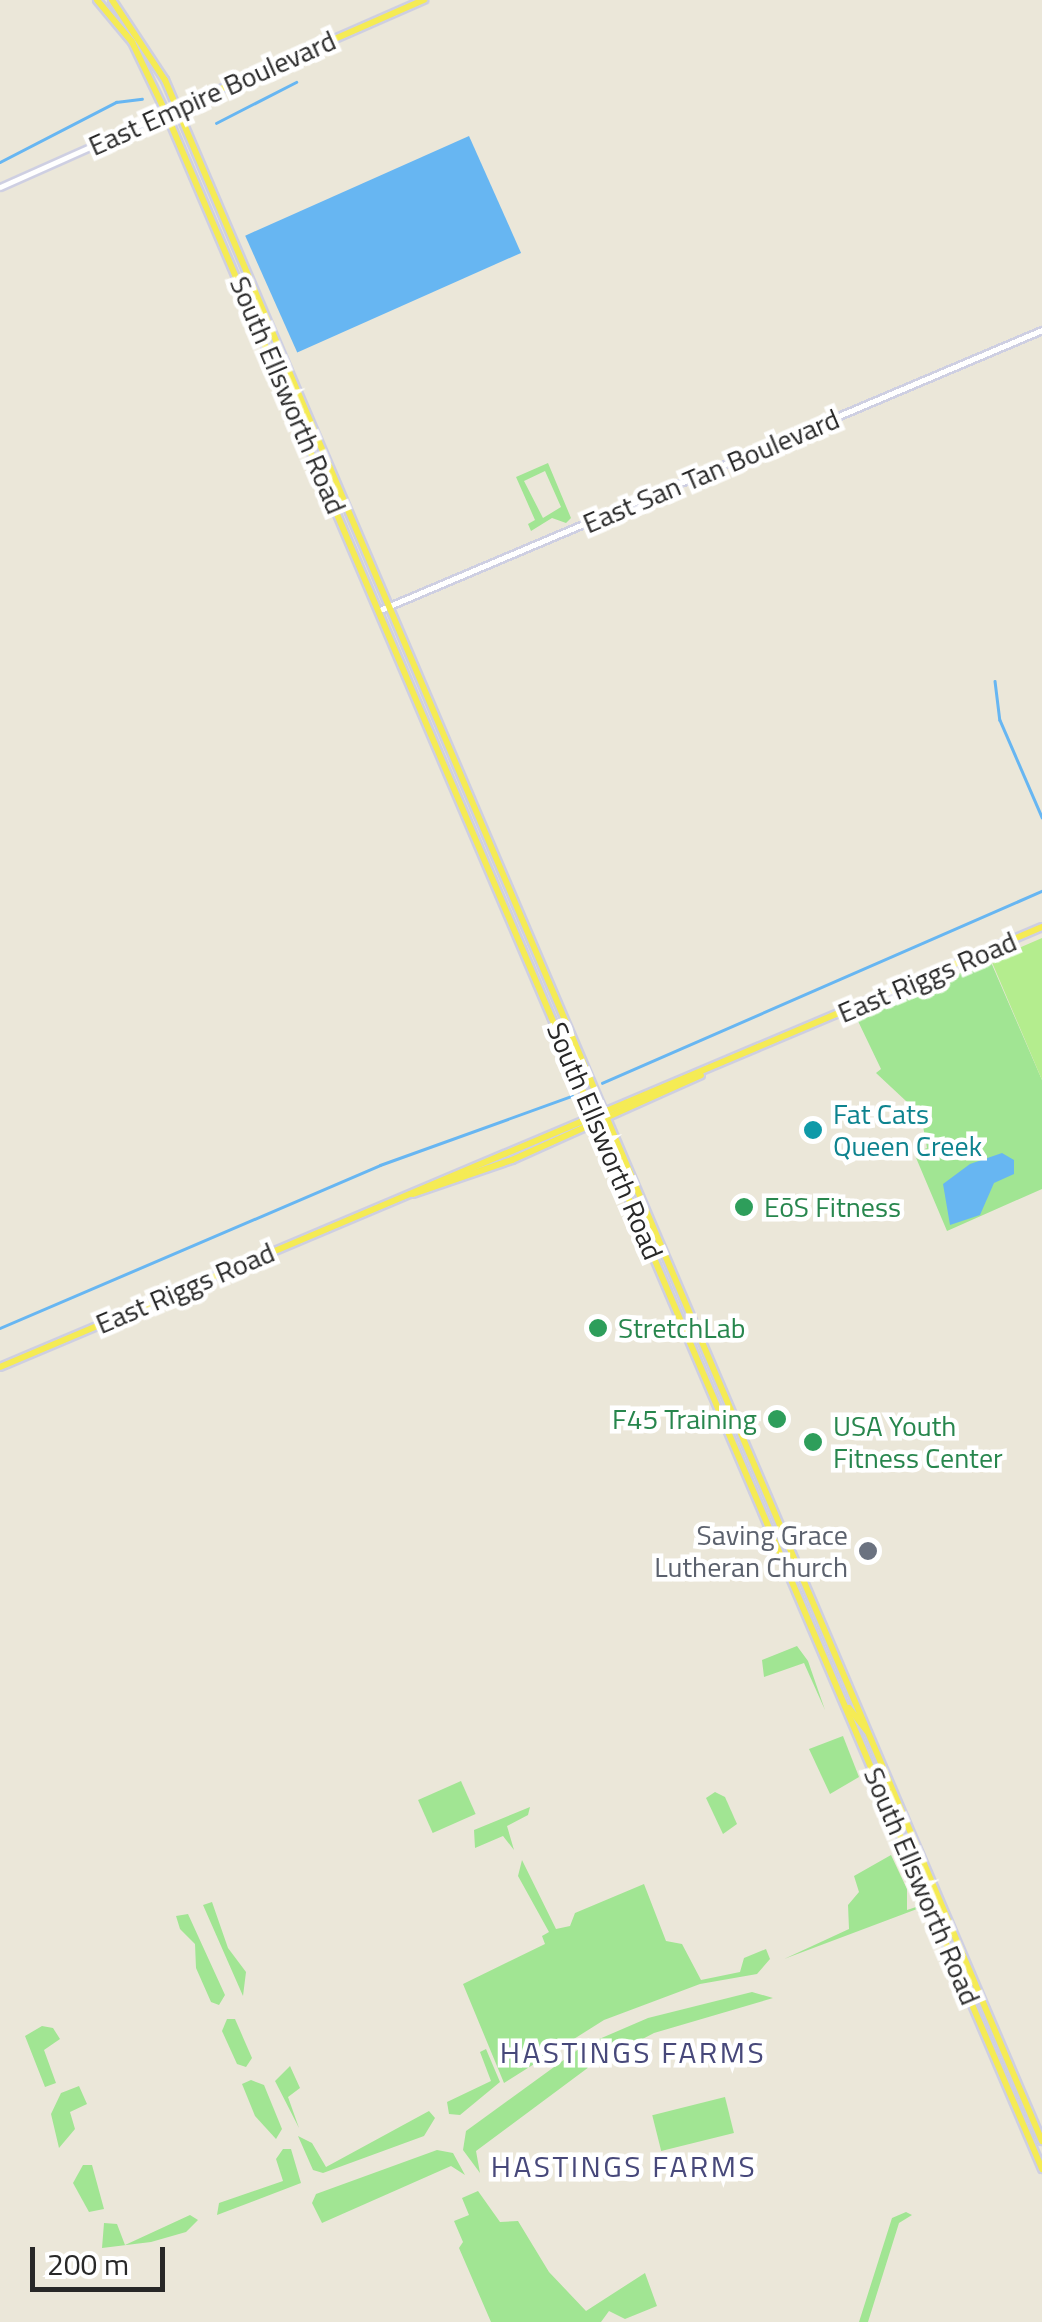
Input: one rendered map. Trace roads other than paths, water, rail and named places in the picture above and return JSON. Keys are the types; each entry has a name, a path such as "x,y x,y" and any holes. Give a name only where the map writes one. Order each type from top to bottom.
{"main road":[{"name":"South Ellsworth Road","path":"97,0 132,42 166,112 1042,2169"},
{"name":"South Ellsworth Road","path":"112,0 150,50 177,108 867,1730 1038,2122 1042,2140"},
{"name":"East Empire Boulevard","path":"166,112 424,0"},
{"name":"East Riggs Road","path":"0,1367 369,1208 595,1120 609,1119 702,1074 1042,928"},
{"name":"East Riggs Road","path":"595,1120 606,1110 702,1074"},
{"path":"702,1368 712,1364"},
{"path":"748,1477 758,1472"},
{"path":"844,1704 867,1730"},
{"path":"1024,2128 1038,2122"}],"street":[{"name":"East Empire Boulevard","path":"0,186 166,112"},
{"name":"East San Tan Boulevard","path":"380,610 1042,330"}],"water":[{"path":"469,136 521,253 297,353 245,236"},
{"path":"1002,1153 1014,1160 1014,1174 994,1183 980,1215 950,1225 943,1184 970,1164"}],"waterway":[{"path":"216,123 296,82"},
{"path":"0,162 116,102 142,99"},
{"path":"995,681 1000,720 1042,817"},
{"path":"602,1083 1042,891"},
{"path":"0,1328 380,1165 572,1096"}],"place":[{"name":"Fat Cats Queen Creek","path":"813,1130"},
{"name":"EōS Fitness","path":"744,1207"},
{"name":"StretchLab","path":"598,1328"},
{"name":"F45 Training","path":"777,1419"},
{"name":"USA Youth Fitness Center","path":"813,1442"},
{"name":"Saving Grace Lutheran Church","path":"868,1551"}],"district":[{"name":"HASTINGS FARMS","path":"633,2052"},
{"name":"HASTINGS FARMS","path":"624,2166"}]}
